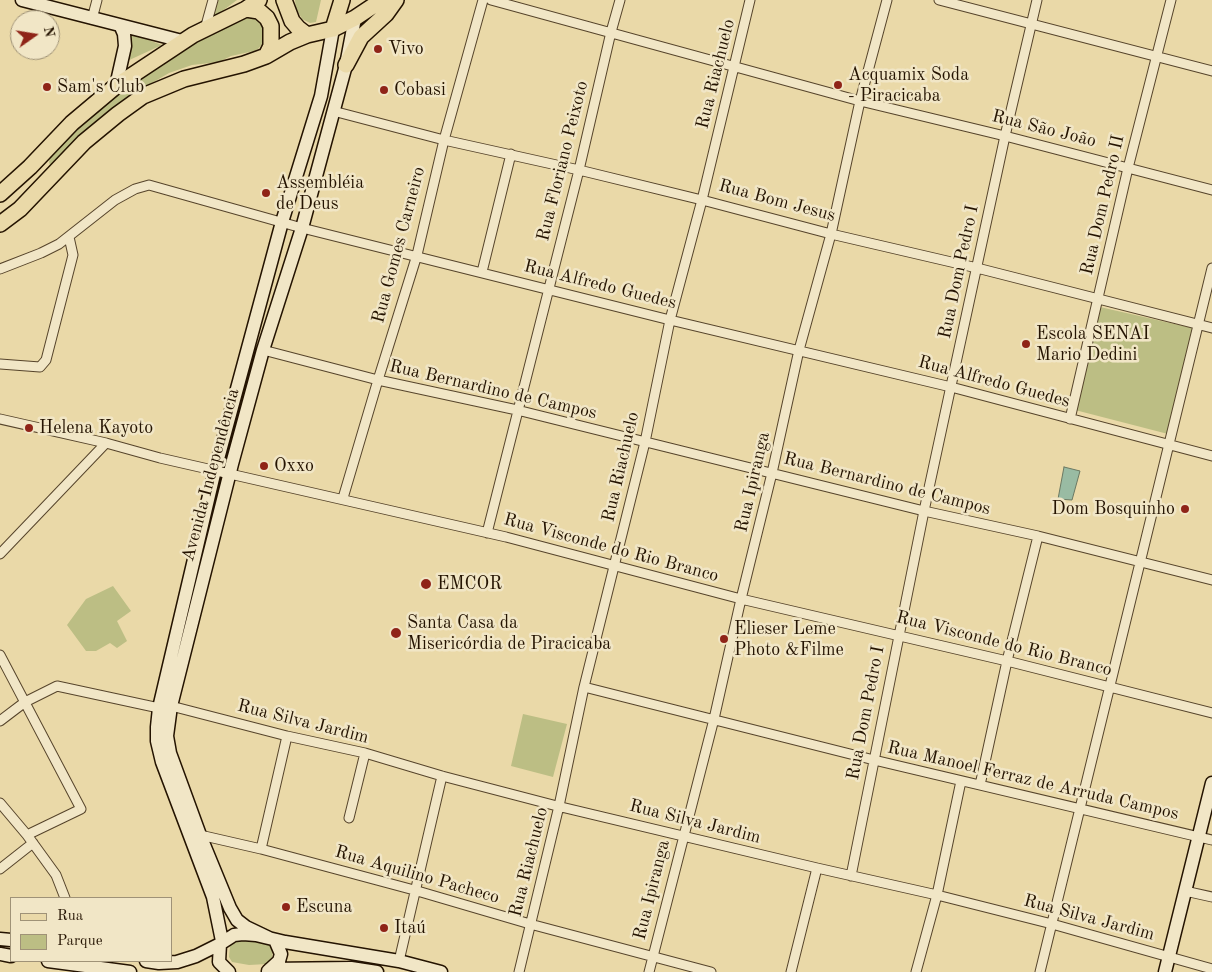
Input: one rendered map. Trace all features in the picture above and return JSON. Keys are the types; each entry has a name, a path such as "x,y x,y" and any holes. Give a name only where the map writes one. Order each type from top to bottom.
{"main road":[{"path":"22,0 182,42"},
{"path":"0,194 30,167 72,123 116,86 182,42 260,0"},
{"path":"284,0 292,21 307,35"},
{"name":"Avenida Independência","path":"342,0 333,29 321,96 282,222 215,470 165,707 167,736 170,752 200,835 230,908 237,920 246,927 272,939 399,961 441,972"},
{"name":"Avenida Independência","path":"229,972 220,962 221,943 213,897 156,741 263,350 302,228 346,65 360,0"},
{"path":"0,224 20,209 84,142 143,96 184,79 244,64 266,56 290,42 307,35 333,29 355,18 376,4 389,0"},
{"path":"346,65 362,37 386,14 396,0"},
{"path":"246,9 259,11 267,18 271,26 272,46 266,56"},
{"path":"116,86 125,46 121,27"},
{"path":"1165,972 1212,783"},
{"path":"159,962 177,962 196,956 234,935 243,934 272,939 281,954 279,961 267,971"},
{"path":"55,962 130,972"},
{"path":"267,971 351,968 378,972"}],"street":[{"path":"92,19 97,0"},
{"path":"205,29 213,0"},
{"name":"Rua Gomes Carneiro","path":"342,498 417,255 444,140 483,0"},
{"name":"Rua São João","path":"491,0 860,101 1005,136 1212,190"},
{"name":"Rua Floriano Peixoto","path":"487,533 620,0"},
{"name":"Rua Riachuelo","path":"519,972 559,806 584,687 645,442 670,320 702,200 750,0"},
{"name":"Rua Ipiranga","path":"649,972 714,719 799,350 831,234 860,101 887,0"},
{"path":"939,0 1212,71"},
{"name":"Rua Dom Pedro I","path":"850,876 924,511 1005,136 1037,0"},
{"name":"Rua Dom Pedro II","path":"1070,419 1128,168 1171,0"},
{"name":"Rua Bom Jesus","path":"333,111 444,140 511,154 702,200 831,234 977,268 1212,328"},
{"path":"482,272 511,154"},
{"name":"Rua Alfredo Guedes","path":"0,269 59,244 115,200 135,189 148,185 302,228 417,255 670,320 951,387 1212,456"},
{"path":"0,364 40,367 46,360 72,255 69,236"},
{"path":"1040,972 1212,268"},
{"name":"Rua Bernardino de Campos","path":"263,350 378,380 517,410 1212,580"},
{"name":"Rua Visconde do Rio Branco","path":"0,419 487,533 741,599 1007,661 1212,713"},
{"path":"1,551 106,443"},
{"path":"980,785 1007,661 1038,536"},
{"path":"0,655 81,809 30,839 0,869"},
{"name":"Rua Silva Jardim","path":"0,721 24,702 58,686 165,707 365,753 442,776 559,806 937,895 1052,924 1212,969"},
{"name":"Rua Manoel Ferraz de Arruda Campos","path":"584,687 874,760 1212,840"},
{"path":"261,850 287,736"},
{"path":"349,818 365,753"},
{"path":"399,961 442,776"},
{"path":"916,972 937,895 961,781"},
{"path":"0,803 30,839 56,875 64,897"},
{"name":"Rua Aquilino Pacheco","path":"200,835 414,890 530,924 711,972"},
{"path":"791,972 817,868"},
{"path":"1185,891 1212,897"}],"green space":[{"path":"217,0 237,0 213,18"},
{"path":"295,0 321,0 316,22 310,23 302,19 296,8"},
{"path":"244,15 257,20 264,27 264,42 258,49 231,56 219,62 192,65 169,73 133,94 53,166 50,165 50,155 110,99 186,47"},
{"path":"127,32 162,45 125,62"},
{"path":"1100,307 1192,328 1168,434 1075,410"},
{"path":"113,586 131,611 117,621 127,641 117,648 110,643 96,651 86,651 67,625 86,599"},
{"path":"523,714 567,724 553,777 511,766"},
{"path":"264,941 271,945 273,948 272,960 267,964 249,965 232,962 229,957 230,946 232,943"}],"shaded area":[{"path":"1064,467 1080,471 1072,500 1058,499"}],"place":[{"name":"Vivo","path":"378,49"},
{"name":"Acquamix Soda - Piracicaba","path":"838,85"},
{"name":"Sam's Club","path":"47,87"},
{"name":"Cobasi","path":"384,90"},
{"name":"Assembléia de Deus","path":"266,193"},
{"name":"Escola SENAI Mario Dedini","path":"1026,344"},
{"name":"Helena Kayoto","path":"29,428"},
{"name":"Oxxo","path":"264,466"},
{"name":"Dom Bosquinho","path":"1185,509"},
{"name":"EMCOR","path":"426,584"},
{"name":"Santa Casa da Misericórdia de Piracicaba","path":"396,633"},
{"name":"Elieser Leme Photo &Filme","path":"724,639"},
{"name":"Escuna","path":"286,907"},
{"name":"Itaú","path":"384,928"}]}
